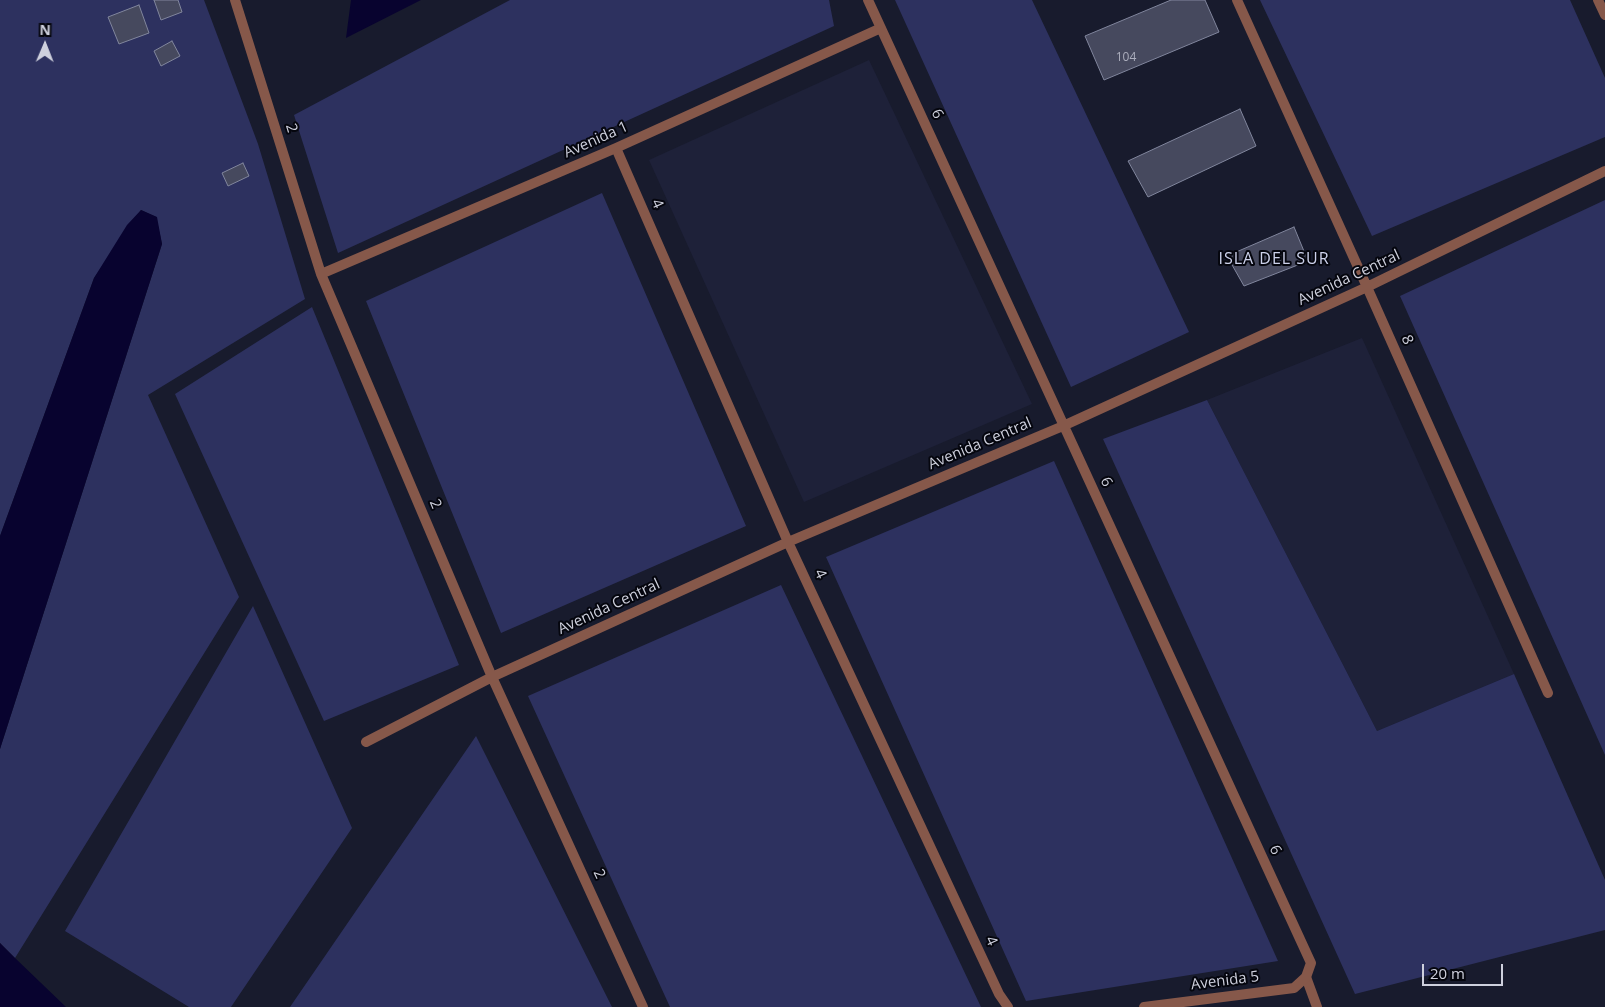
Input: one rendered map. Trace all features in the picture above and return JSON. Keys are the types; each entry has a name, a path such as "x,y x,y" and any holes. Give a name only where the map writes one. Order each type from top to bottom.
{"street":[{"name":"2","path":"235,0 321,274 492,677 643,1007"},
{"name":"6","path":"868,0 1311,962 1306,977"},
{"name":"8","path":"1237,0 1548,693"},
{"path":"1598,0 1605,15"},
{"name":"Avenida 1","path":"321,274 616,148 881,28"},
{"name":"4","path":"616,148 788,542 999,994 1008,1007"},
{"name":"Avenida Central","path":"366,742 492,677 788,542 1063,426 1367,287 1605,171"},
{"path":"1306,977 1317,1007"},
{"name":"Avenida 5","path":"1144,1007 1294,988 1306,977"}],"shaded area":[{"path":"0,0 204,0 258,144 305,299 148,395 239,597 15,958 0,943 0,749 162,244 156,217 141,210 94,278 0,536"},
{"path":"351,0 421,0 346,38"},
{"path":"510,0 829,0 834,26 338,253 294,115"},
{"path":"895,0 1032,0 1189,332 1071,387"},
{"path":"1260,0 1570,0 1605,78 1605,137 1372,236"},
{"path":"869,60 1032,404 804,502 649,160"},
{"path":"602,193 746,526 501,633 366,301"},
{"path":"1605,200 1605,755 1400,296"},
{"path":"141,210 157,217 162,244 0,749 0,536 94,278 127,225"},
{"path":"312,307 459,665 324,721 175,394"},
{"path":"1362,338 1514,674 1377,731 1207,400"},
{"path":"1207,400 1377,731 1514,674 1605,880 1605,930 1355,994 1103,439"},
{"path":"1054,461 1278,961 1026,1001 826,557"},
{"path":"781,585 981,1007 670,1007 528,696"},
{"path":"253,606 352,828 231,1007 189,1007 65,931"},
{"path":"476,736 612,1007 290,1007"},
{"path":"0,943 15,958 66,1007 0,1007"}],"building":[{"path":"154,0 178,0 182,12 161,20"},
{"path":"1171,0 1205,0 1219,32 1104,80 1085,36"},
{"path":"139,5 149,33 119,44 108,17"},
{"path":"172,41 180,56 161,66 154,51"},
{"path":"1240,109 1256,146 1148,197 1128,161"},
{"path":"243,163 249,176 228,186 222,173"},
{"path":"1294,227 1308,261 1244,286 1227,256"}],"district":[{"name":"ISLA DEL SUR","path":"1274,259"}]}
